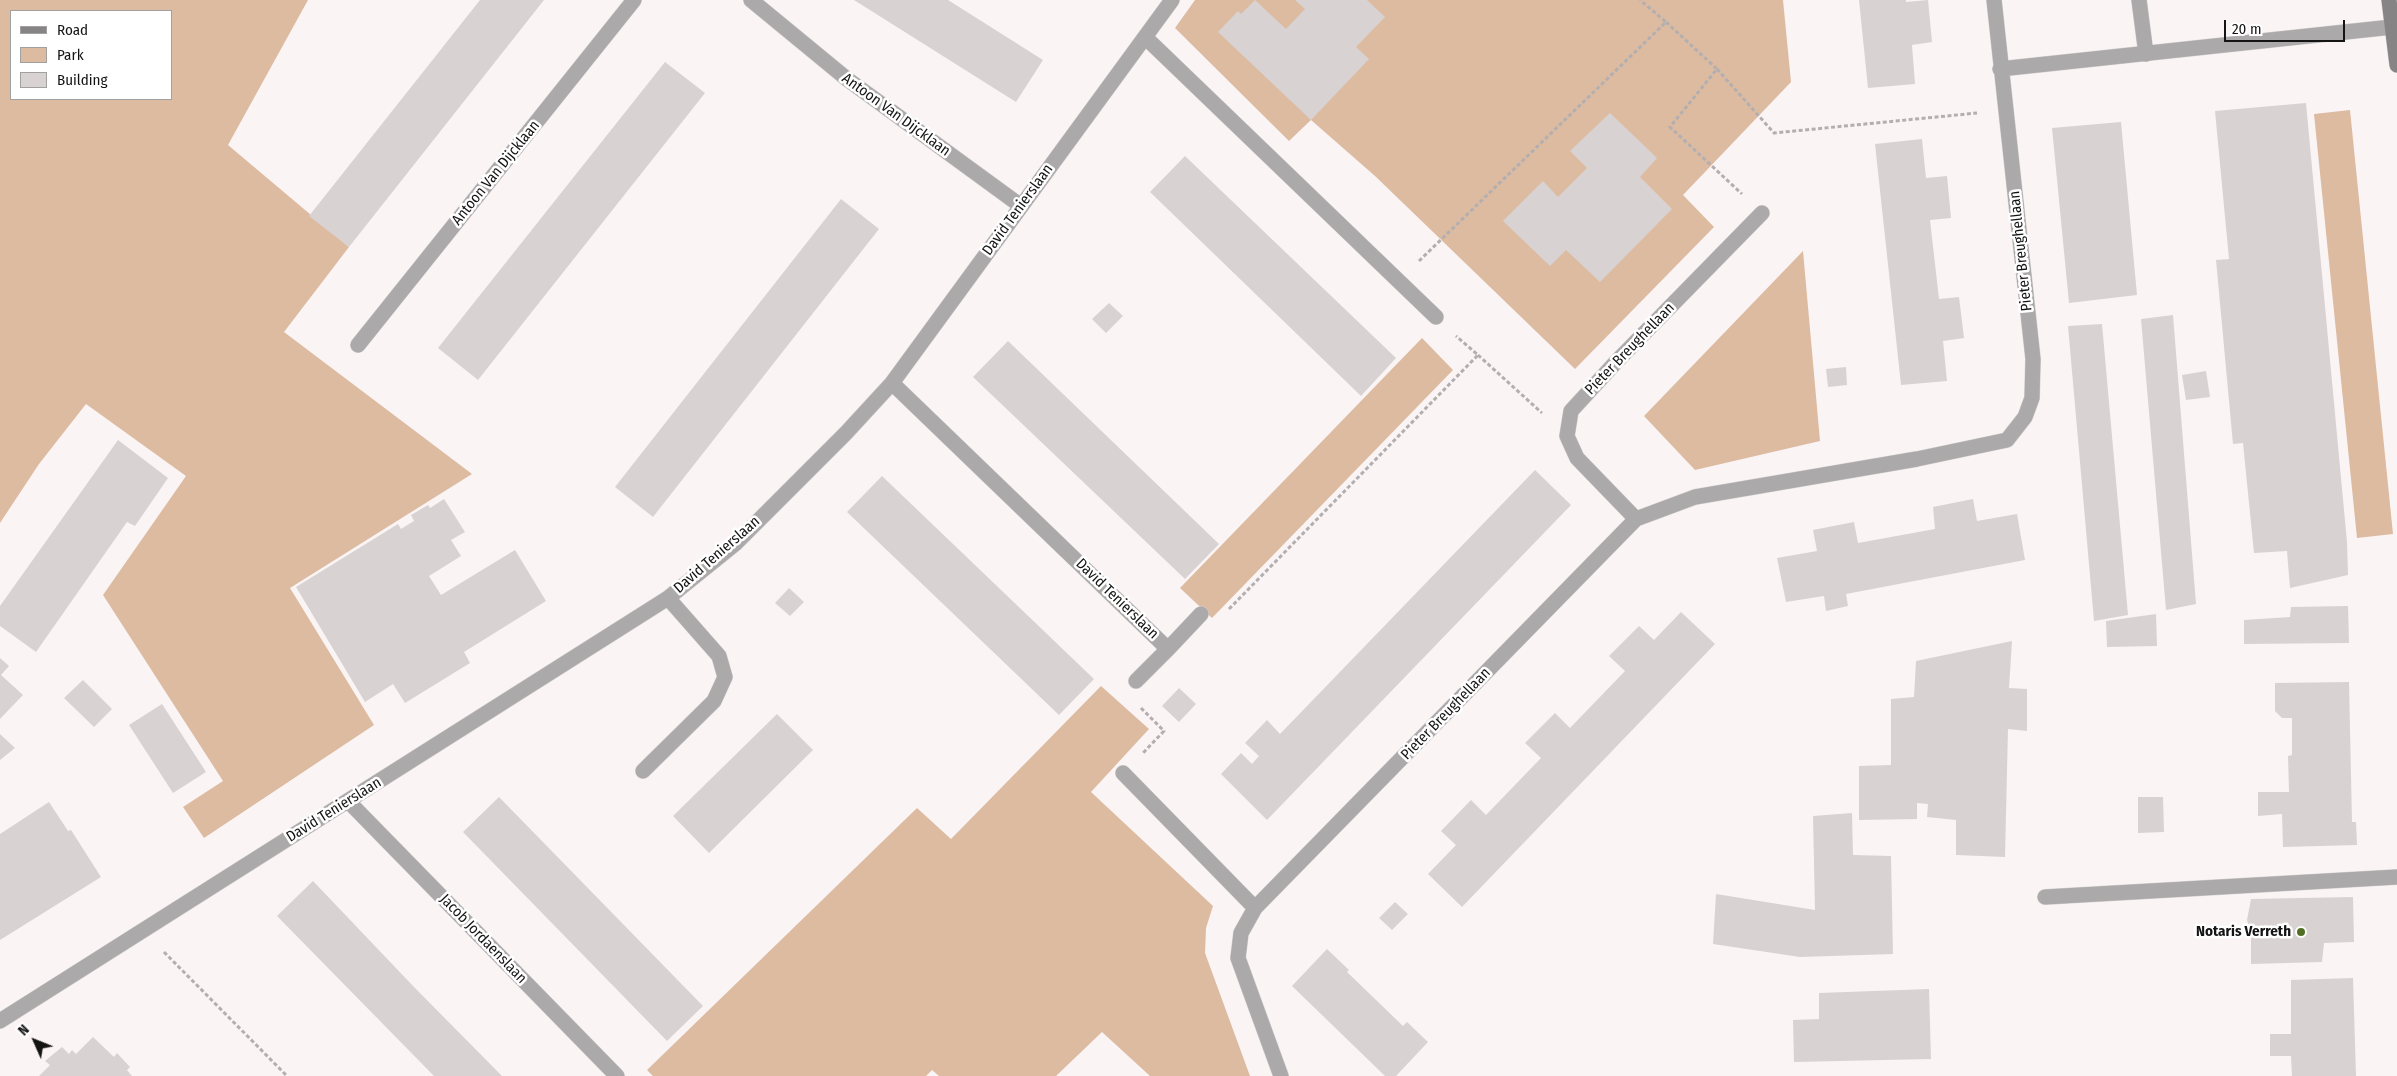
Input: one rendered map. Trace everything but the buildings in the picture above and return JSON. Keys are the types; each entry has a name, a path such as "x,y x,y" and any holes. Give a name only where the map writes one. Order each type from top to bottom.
{"street":[{"name":"Antoon Van Dijcklaan","path":"358,345 634,0"},
{"name":"Antoon Van Dijcklaan","path":"751,0 847,79 1021,206"},
{"name":"David Tenierslaan","path":"0,1021 668,598 735,544 846,433 892,383 1172,0"},
{"path":"1994,0 2000,69 2392,27"},
{"path":"2139,0 2146,54"},
{"path":"2389,0 2397,65"},
{"path":"1145,37 1436,317"},
{"name":"Pieter Breughellaan","path":"1281,1076 1238,958 1241,933 1255,908 1636,519 1695,497 1917,459 2007,440 2026,417 2032,398 2033,359 2000,69"},
{"name":"Pieter Breughellaan","path":"1567,436 1571,411 1616,362 1762,213"},
{"name":"David Tenierslaan","path":"892,383 1168,649"},
{"path":"1567,436 1577,458 1636,519"},
{"name":"David Tenierslaan","path":"643,771 714,701 725,676 719,656 668,598"},
{"name":"David Tenierslaan","path":"1136,681 1201,614"},
{"path":"1123,773 1255,908"},
{"name":"Jacob Jordaenslaan","path":"348,801 617,1076"},
{"path":"2045,897 2397,876"}],"path":[{"path":"1640,0 1717,69 1774,132 2005,110"},
{"path":"1398,281 1666,22"},
{"path":"1717,69 1670,126 1762,213"},
{"path":"1436,317 1567,436"},
{"path":"1201,614 1212,626 1478,355"},
{"path":"1123,773 1164,731 1125,692 1136,681"},
{"path":"142,931 286,1076"}],"green space":[{"path":"0,0 308,0 228,145 349,247 284,332 472,474 290,588 374,725 204,838 183,807 223,781 103,595 186,476 86,404 39,464 0,523"},
{"path":"1195,0 1783,0 1791,82 1683,195 1714,227 1575,369 1375,176 1311,120 1289,141 1175,28"},
{"path":"2350,110 2393,534 2357,538 2314,114"},
{"path":"1803,251 1820,441 1695,470 1644,416"},
{"path":"1422,338 1453,370 1212,618 1180,588"},
{"path":"1101,686 1149,729 1091,792 1213,906 1206,928 1205,953 1250,1076 1150,1076 1102,1032 1056,1076 939,1076 932,1070 926,1076 653,1076 647,1070 917,808 951,839"}],"place":[{"name":"Notaris Verreth","path":"2301,932"}]}
